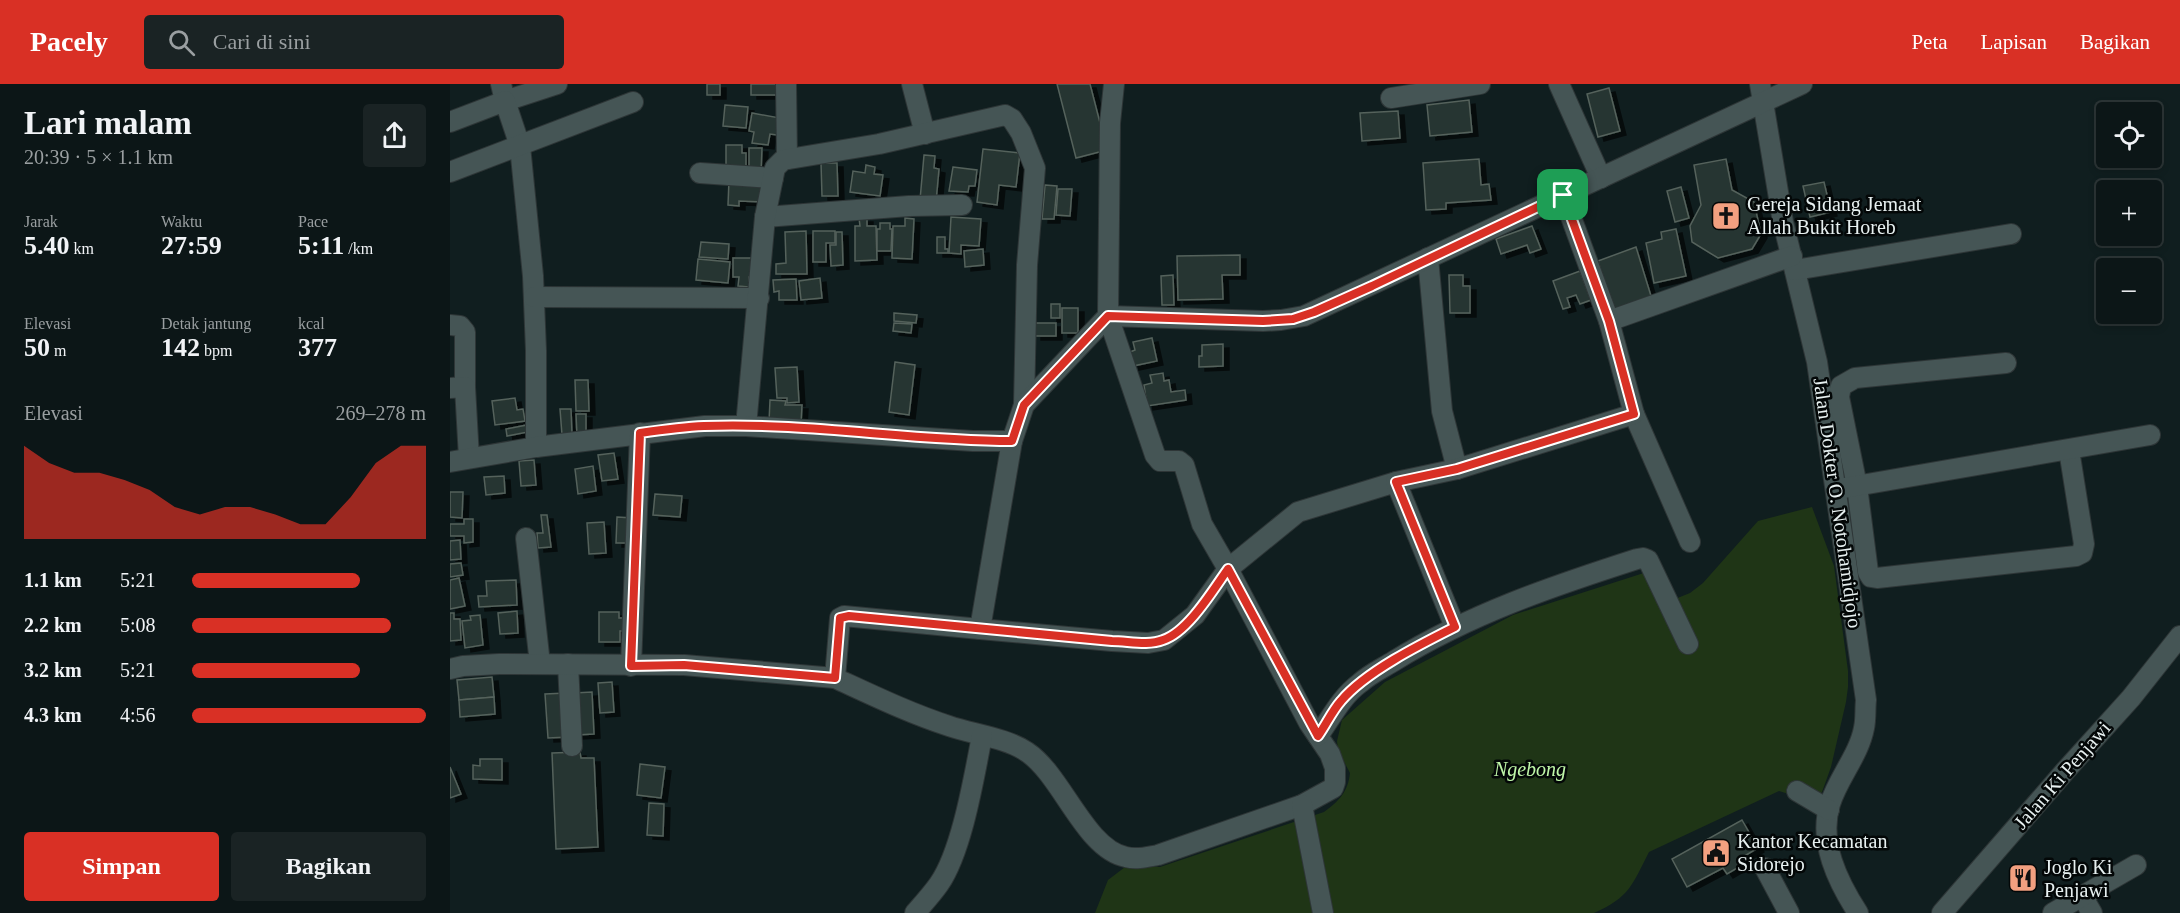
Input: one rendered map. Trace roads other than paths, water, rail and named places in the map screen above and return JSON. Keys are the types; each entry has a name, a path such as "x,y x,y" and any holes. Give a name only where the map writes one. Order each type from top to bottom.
{"street":[{"path":"450,122 503,92 557,84"},
{"path":"786,84 787,159"},
{"path":"912,84 925,134"},
{"path":"450,669 479,665 684,665 835,678 913,713 1027,752 1046,770 1098,839 1110,851 1126,857 1141,858 1158,855 1302,805 1333,788 1335,783 1333,762 1327,748 1318,736 1202,524 1184,465 1179,461 1160,461 1155,455 1108,316 1110,123 1114,84"},
{"path":"1391,98 1480,84"},
{"path":"1559,84 1601,178"},
{"path":"1024,405 1108,316 1263,321 1293,319 1314,312 1601,178 1761,93 1802,84"},
{"path":"503,92 520,146 534,297 536,447"},
{"name":"Jalan Dokter O. Notohamidjojo","path":"1761,93 1783,222 1817,362 1866,700 1861,739 1828,810 1826,838 1828,851 1848,898 1858,913"},
{"path":"450,172 633,102"},
{"path":"746,426 765,217 777,165 787,159 879,144 1005,115 1012,119 1022,133 1035,168 1027,265 1024,405 1012,441 980,629"},
{"path":"700,173 773,178"},
{"path":"1563,195 1609,321 1634,414 1690,542"},
{"path":"765,217 909,206 962,205"},
{"path":"1609,321 1793,263 2011,234"},
{"path":"1428,258 1442,411 1457,469"},
{"path":"534,297 759,298"},
{"path":"450,325 460,326 465,332 458,387 459,460 536,447 705,426 746,426 973,441 1012,441"},
{"path":"2006,363 1855,378 1841,386 1839,397 1857,486 1866,569 1871,577 2076,556 2082,553 2084,544 2069,450"},
{"path":"835,678 840,618 844,616 1112,641 1148,643 1164,640 1195,615 1228,569 1298,512 1396,482 1457,469 1634,414"},
{"path":"631,666 640,433"},
{"path":"1836,490 2150,435"},
{"path":"1396,482 1455,627"},
{"path":"526,538 540,664"},
{"path":"1318,736 1340,702 1358,683 1423,643 1557,584 1643,558 1650,563 1688,644"},
{"name":"Jalan Ki Penjawi","path":"1942,913 2131,698 2180,636"},
{"path":"568,664 572,746"},
{"path":"915,913 940,884 953,854 974,779 982,736"},
{"path":"1797,791 1828,810"},
{"path":"1302,805 1323,913"},
{"path":"2053,913 2136,865"},
{"path":"1765,868 1789,913"},
{"path":"2082,896 2092,913"}],"place":[{"name":"Gereja Sidang Jemaat Allah Bukit Horeb","path":"1726,216"},
{"name":"Kantor Kecamatan Sidorejo","path":"1716,853"},
{"name":"Joglo Ki Penjawi","path":"2023,878"}],"park label":[{"name":"Ngebong","path":"1530,769"}]}
